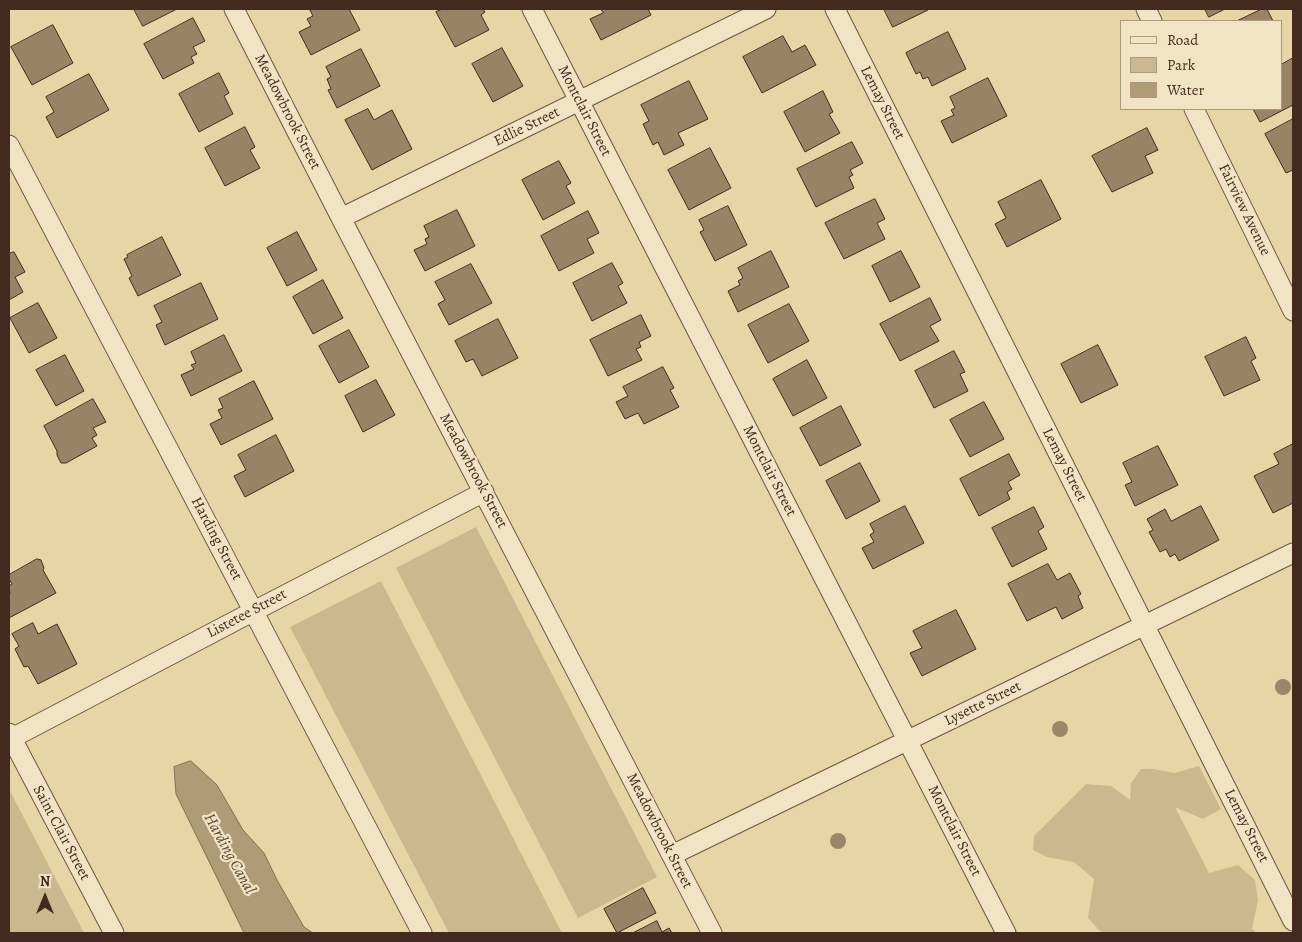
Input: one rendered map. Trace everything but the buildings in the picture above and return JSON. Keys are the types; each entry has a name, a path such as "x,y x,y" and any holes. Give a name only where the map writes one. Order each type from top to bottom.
{"street":[{"name":"Meadowbrook Street","path":"234,9 712,933"},
{"name":"Montclair Street","path":"532,9 1006,933"},
{"name":"Edlie Street","path":"341,218 766,9"},
{"name":"Lemay Street","path":"835,9 1293,921"},
{"name":"Fairview Avenue","path":"1194,110 1293,311"},
{"name":"Harding Street","path":"9,145 422,933"},
{"name":"Listetee Street","path":"10,736 484,492"},
{"name":"Lysette Street","path":"672,855 1293,553"},
{"name":"Saint Clair Street","path":"10,736 114,933"}],"green space":[{"path":"476,527 657,877 578,918 396,568"},
{"path":"381,581 562,933 449,933 290,627"},
{"path":"1199,766 1221,809 1203,819 1175,807 1209,873 1238,865 1255,880 1258,900 1252,929 1257,933 1105,933 1100,931 1088,918 1094,879 1074,862 1047,857 1033,850 1034,836 1086,784 1111,786 1130,800 1131,783 1141,769 1175,773"},
{"path":"9,789 84,933 9,933"}],"water":[{"name":"Harding Canal","path":"191,761 217,785 243,830 264,853 304,927 313,933 244,933 176,794 174,767"}]}
